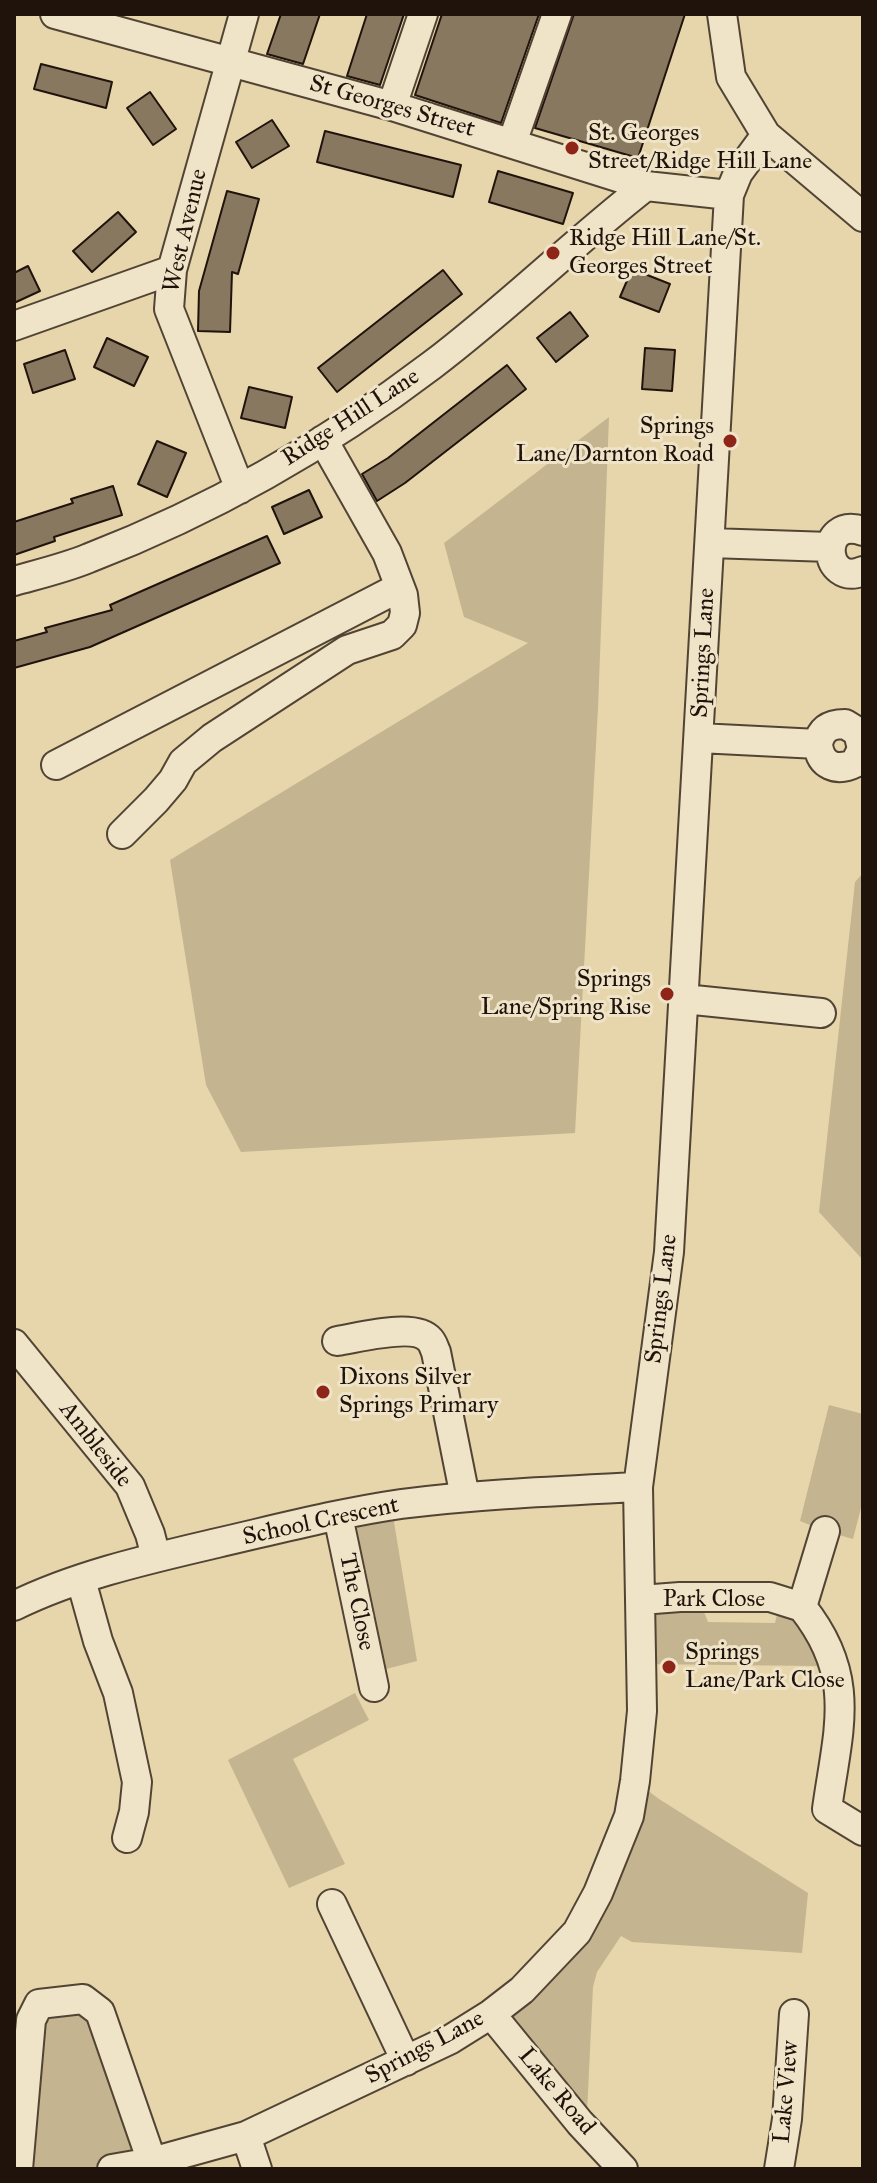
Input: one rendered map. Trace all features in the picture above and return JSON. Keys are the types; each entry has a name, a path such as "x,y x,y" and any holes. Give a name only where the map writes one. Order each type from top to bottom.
{"street":[{"name":"St Georges Street","path":"55,14 392,106 646,186 729,195"},
{"name":"West Avenue","path":"240,489 169,309 172,270 244,14"},
{"path":"392,106 423,14"},
{"path":"512,143 557,14"},
{"path":"722,14 731,77 766,135 863,217"},
{"name":"Springs Lane","path":"112,2169 152,2162 246,2136 451,2039 491,2014 522,1990 577,1932 598,1893 629,1816 642,1711 638,1487 669,1252 729,195 738,173 766,135"},
{"name":"Ridge Hill Lane","path":"14,581 87,559 164,527 240,489 323,440 432,364 646,186"},
{"path":"14,326 172,270"},
{"path":"122,834 173,780 183,762 212,738 347,650 392,635 402,625 405,613 400,587 387,553 323,440"},
{"path":"863,531 843,531 836,535 830,547 830,555 838,569 851,574 863,571"},
{"path":"710,543 830,547"},
{"path":"56,765 400,587"},
{"path":"699,738 818,744"},
{"path":"684,999 821,1013"},
{"path":"337,1341 400,1332 417,1332 430,1339 436,1352 448,1460 465,1497"},
{"name":"Ambleside","path":"14,1344 130,1486 156,1557"},
{"name":"School Crescent","path":"14,1606 81,1580 156,1557 399,1504 638,1487"},
{"name":"The Close","path":"338,1516 374,1687"},
{"path":"825,1531 802,1607 830,1648 842,1701 827,1809 863,1831"},
{"path":"81,1580 98,1641 118,1693 137,1782 127,1838"},
{"name":"Park Close","path":"641,1600 770,1597 802,1607"},
{"path":"332,1904 406,2061"},
{"path":"18,2169 31,2020 39,2004 83,1999 100,2012 152,2162"},
{"name":"Lake Road","path":"491,2014 580,2123 623,2169"},
{"name":"Lake View","path":"779,2169 787,2119 794,2014"},
{"path":"246,2136 257,2169"}],"shaded area":[{"path":"609,417 598,708 575,1133 241,1152 206,1085 170,860 528,643 464,617 444,543"},
{"path":"863,873 863,1260 819,1212 855,882"},
{"path":"829,1405 863,1414 863,1500 853,1539 800,1521"},
{"path":"399,1504 394,1522 417,1661 371,1673 338,1516"},
{"path":"698,1597 708,1622 775,1623 780,1601 835,1669 816,1666 642,1664 641,1600"},
{"path":"355,1693 369,1720 293,1759 345,1864 289,1888 228,1760"},
{"path":"635,1781 808,1893 802,1953 632,1942 621,1936 597,1972 593,1987 587,2113 491,2014 577,1932"},
{"path":"83,1999 152,2162 112,2169 18,2169 31,2020"}],"building":[{"path":"281,14 320,14 303,64 267,54"},
{"path":"367,14 404,14 380,85 347,76"},
{"path":"442,14 539,14 501,123 415,95"},
{"path":"574,14 685,14 638,158 535,128"},
{"path":"41,64 112,82 106,108 34,89"},
{"path":"150,92 176,129 153,145 127,108"},
{"path":"272,120 289,146 252,168 236,142"},
{"path":"325,131 461,165 453,197 317,162"},
{"path":"498,171 573,193 563,224 489,202"},
{"path":"227,191 259,199 238,274 232,272 230,332 198,331 199,291"},
{"path":"118,212 136,232 92,272 73,251"},
{"path":"28,266 40,291 14,303 14,273"},
{"path":"632,269 670,284 659,312 620,297"},
{"path":"443,270 462,294 337,392 318,368"},
{"path":"570,312 588,336 556,362 537,338"},
{"path":"107,338 148,357 134,386 94,367"},
{"path":"645,348 675,350 672,391 642,389"},
{"path":"65,350 75,379 33,393 24,364"},
{"path":"507,365 526,389 405,483 377,501 362,474 388,458"},
{"path":"249,387 292,397 285,428 241,418"},
{"path":"157,441 186,453 167,497 138,484"},
{"path":"113,486 122,515 54,537 55,541 14,555 14,522"},
{"path":"309,490 322,517 284,534 272,507"},
{"path":"267,536 280,563 90,647 14,668 14,641 47,632 45,628 112,610 110,605"}],"place":[{"name":"St. Georges Street/Ridge Hill Lane","path":"572,148"},
{"name":"Ridge Hill Lane/St. Georges Street","path":"553,253"},
{"name":"Springs Lane/Darnton Road","path":"730,441"},
{"name":"Springs Lane/Spring Rise","path":"667,994"},
{"name":"Dixons Silver Springs Primary","path":"323,1392"},
{"name":"Springs Lane/Park Close","path":"669,1667"}]}
